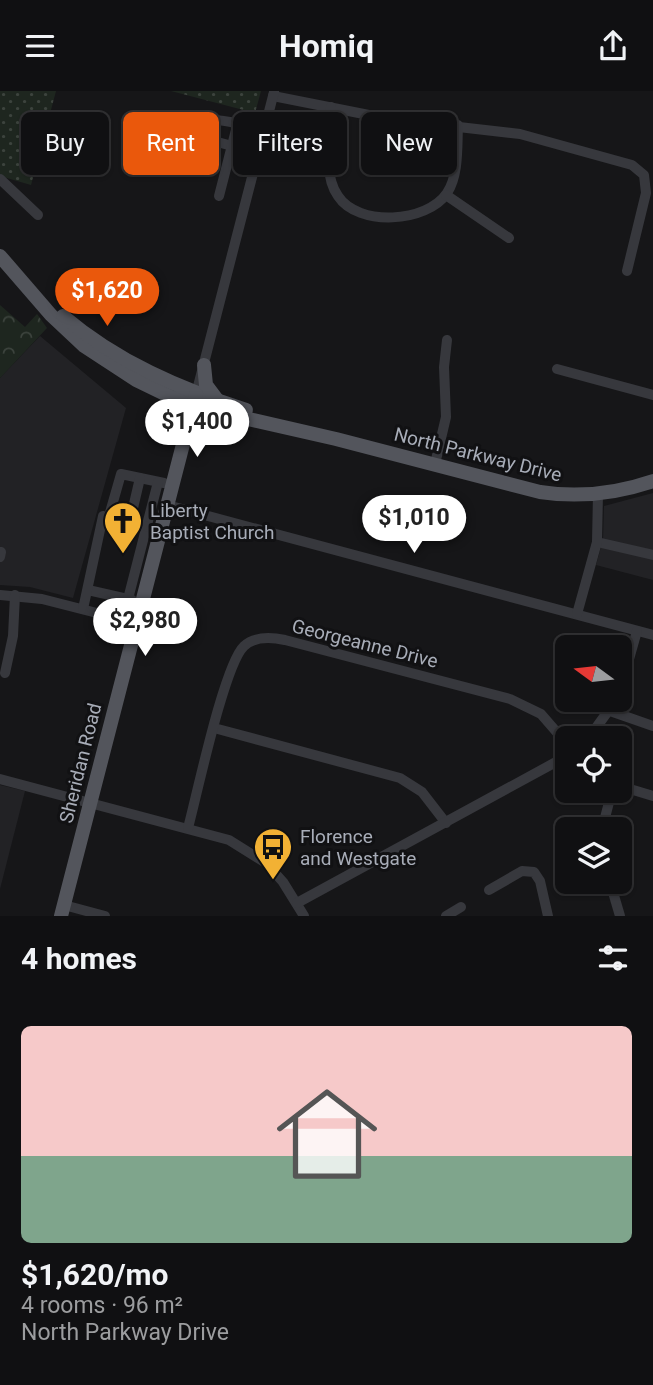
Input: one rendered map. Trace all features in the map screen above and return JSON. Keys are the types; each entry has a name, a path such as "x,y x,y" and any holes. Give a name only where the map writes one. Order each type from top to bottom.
{"main road":[{"name":"North Parkway Drive","path":"0,256 13,271 99,344 168,389 194,399 540,492 569,496 598,495 653,481"},
{"path":"204,365 206,385 218,407 186,432 179,409 168,389 190,380 204,365"},
{"name":"Sheridan Road","path":"62,910 136,623 135,600 165,484 186,432 194,399"}],"street":[{"path":"274,93 389,119 458,125 529,136 637,168 646,180 646,193 626,271"},
{"name":"Sheridan Road","path":"269,112 274,93"},
{"path":"331,107 331,181 337,195 347,206 364,214 410,215 428,211 446,195 455,171 458,125"},
{"path":"232,146 203,138 201,128 204,119 209,118 233,125"},
{"path":"219,196 233,142"},
{"name":"Sheridan Road","path":"194,399 253,175"},
{"path":"0,179 38,215"},
{"path":"446,195 509,238"},
{"path":"435,464 446,417 444,367 447,340"},
{"path":"557,369 653,395"},
{"path":"109,516 120,474 165,484"},
{"path":"130,521 141,478"},
{"path":"577,614 597,542 598,495"},
{"path":"160,506 653,635"},
{"path":"83,609 103,516 154,528"},
{"path":"597,542 653,555"},
{"path":"88,590 135,600"},
{"path":"0,595 15,595 83,609 136,623"},
{"path":"5,673 13,636 15,595"},
{"path":"632,649 637,631"},
{"name":"Georgeanne Drive","path":"188,828 233,664 245,639 285,640 510,699 541,714 555,730"},
{"path":"598,726 609,712"},
{"path":"613,712 653,726"},
{"path":"214,728 400,778 427,797 446,823"},
{"path":"298,904 555,763"},
{"path":"0,779 229,840 252,852 278,875 304,916"},
{"path":"632,790 653,796"},
{"path":"489,890 522,871 534,872 540,881 548,916"},
{"path":"614,894 620,916"},
{"path":"446,916 461,907"},
{"path":"62,910 105,916"}],"shaded area":[{"path":"40,336 126,408 73,598 30,587 0,585 0,378"},
{"path":"653,493 653,580 596,565 603,540 604,506"},
{"path":"0,785 25,791 0,889"}],"green space":[{"path":"0,91 56,91 50,112 21,112 21,175 34,175 31,185 0,176"},
{"path":"171,91 261,91 255,112"},
{"path":"0,305 25,327 37,314 47,328 0,378"}],"place":[{"name":"Liberty Baptist Church","path":"123,555"},
{"name":"Florence and Westgate","path":"273,881"}]}
